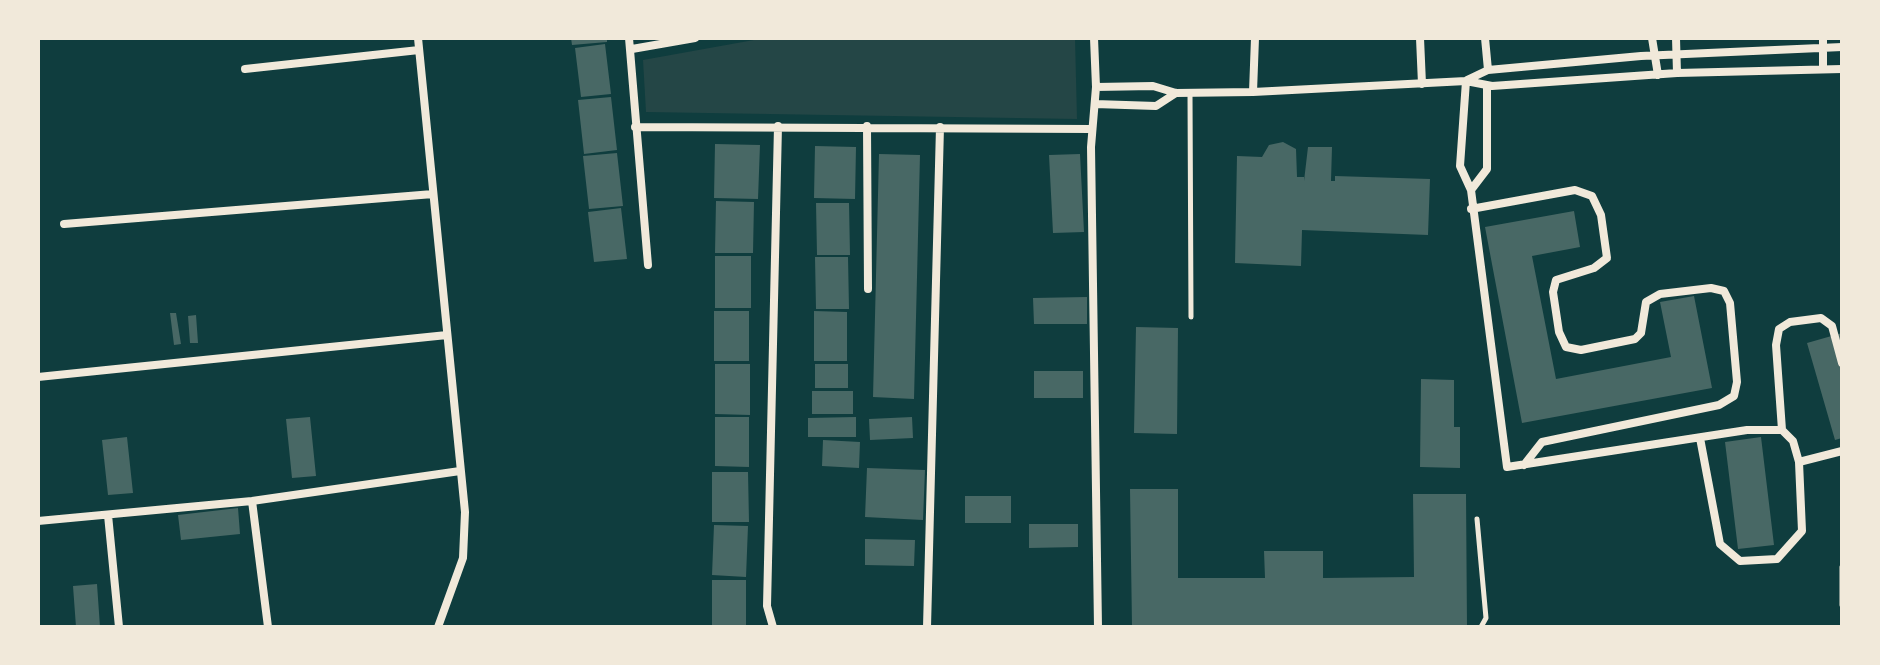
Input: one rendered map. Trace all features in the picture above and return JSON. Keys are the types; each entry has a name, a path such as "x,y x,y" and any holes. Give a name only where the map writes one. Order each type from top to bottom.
{"street":[{"path":"418,38 465,512 463,558 438,627"},
{"path":"629,38 648,265"},
{"path":"632,49 695,38"},
{"path":"1094,38 1096,87 1092,129 1098,627"},
{"path":"1253,92 1255,38"},
{"path":"1420,38 1422,84"},
{"path":"1485,38 1488,70"},
{"path":"1652,38 1658,75"},
{"path":"1676,38 1677,73"},
{"path":"1823,38 1823,69"},
{"path":"1466,81 1488,70 1655,56 1842,47"},
{"path":"245,69 419,50"},
{"path":"1096,87 1153,86 1176,93 1253,92 1466,81 1487,85 1677,73 1842,69"},
{"path":"1466,81 1460,166 1471,190 1471,209 1507,467 1747,430 1782,430"},
{"path":"1471,190 1487,169 1487,85"},
{"path":"1095,104 1156,106 1176,93"},
{"path":"773,627 767,606 778,126"},
{"path":"867,126 868,289"},
{"path":"635,127 1092,129"},
{"path":"927,627 940,127"},
{"path":"1471,209 1575,190 1592,196 1601,215 1607,258 1594,268 1556,280 1553,292 1559,332 1566,347 1581,350 1635,339 1641,333 1646,302 1660,294 1711,288 1724,291 1730,303 1737,382 1734,396 1719,405 1542,442 1524,465"},
{"path":"64,224 433,194"},
{"path":"1700,438 1720,544 1740,561 1777,559 1802,531 1799,462 1793,441 1782,430 1776,345 1779,329 1790,322 1821,318 1832,326 1842,363"},
{"path":"38,377 447,335"},
{"path":"1799,462 1842,451"},
{"path":"38,521 252,501 460,471"},
{"path":"252,501 268,627"},
{"path":"108,515 119,627"}],"lane":[{"path":"1190,93 1191,317"},
{"path":"1477,519 1486,618 1481,627"},
{"path":"1842,567 1842,605"}],"shaded area":[{"path":"765,38 1075,38 1077,119 646,112 643,60"}],"building":[{"path":"571,38 607,38 607,42 572,45"},
{"path":"605,44 611,94 581,97 575,48"},
{"path":"611,97 617,150 584,154 578,100"},
{"path":"1283,142 1296,149 1297,177 1304,177 1304,181 1308,147 1332,147 1331,181 1335,181 1335,176 1430,179 1428,235 1302,230 1301,266 1235,263 1237,156 1262,157 1269,145"},
{"path":"715,144 760,145 758,199 714,198"},
{"path":"815,146 856,147 855,199 814,198"},
{"path":"617,153 623,206 589,209 583,156"},
{"path":"879,154 920,155 914,399 873,397"},
{"path":"1080,154 1084,232 1053,233 1049,155"},
{"path":"716,201 754,202 753,253 715,253"},
{"path":"816,203 849,203 850,255 817,255"},
{"path":"621,208 627,259 594,262 588,212"},
{"path":"1574,211 1580,247 1532,256 1556,379 1671,357 1660,302 1694,296 1712,388 1522,423 1485,227"},
{"path":"715,256 751,256 751,308 715,308"},
{"path":"815,257 848,257 849,309 816,309"},
{"path":"1087,297 1087,324 1034,324 1033,298"},
{"path":"714,311 749,311 749,361 714,361"},
{"path":"814,311 847,312 847,361 814,361"},
{"path":"170,313 176,313 181,344 174,345"},
{"path":"196,315 198,343 190,343 188,316"},
{"path":"1136,327 1178,328 1177,434 1134,433"},
{"path":"1842,333 1842,438 1835,440 1807,343"},
{"path":"715,364 750,364 750,415 715,414"},
{"path":"815,364 848,364 848,388 815,388"},
{"path":"1034,371 1083,371 1083,398 1034,398"},
{"path":"1421,379 1454,380 1454,427 1460,427 1460,468 1420,467"},
{"path":"812,391 853,391 853,414 812,414"},
{"path":"310,417 316,476 292,478 286,419"},
{"path":"715,417 749,417 749,467 715,466"},
{"path":"856,417 856,437 808,437 808,418"},
{"path":"912,417 913,438 870,440 869,419"},
{"path":"127,437 133,493 108,495 102,440"},
{"path":"1761,437 1774,545 1738,549 1725,442"},
{"path":"823,440 860,442 859,468 822,466"},
{"path":"867,468 925,470 923,520 865,517"},
{"path":"712,472 748,472 749,522 712,522"},
{"path":"1130,489 1178,489 1178,578 1265,578 1264,551 1323,551 1323,578 1414,577 1413,494 1466,494 1467,627 1132,627"},
{"path":"965,496 1011,496 1011,523 965,523"},
{"path":"238,508 240,534 181,540 178,515"},
{"path":"1029,524 1078,524 1078,547 1029,548"},
{"path":"714,525 748,526 746,577 712,575"},
{"path":"865,539 915,540 914,566 865,565"},
{"path":"712,580 746,580 746,627 712,627"},
{"path":"97,584 100,627 76,627 73,586"}]}
